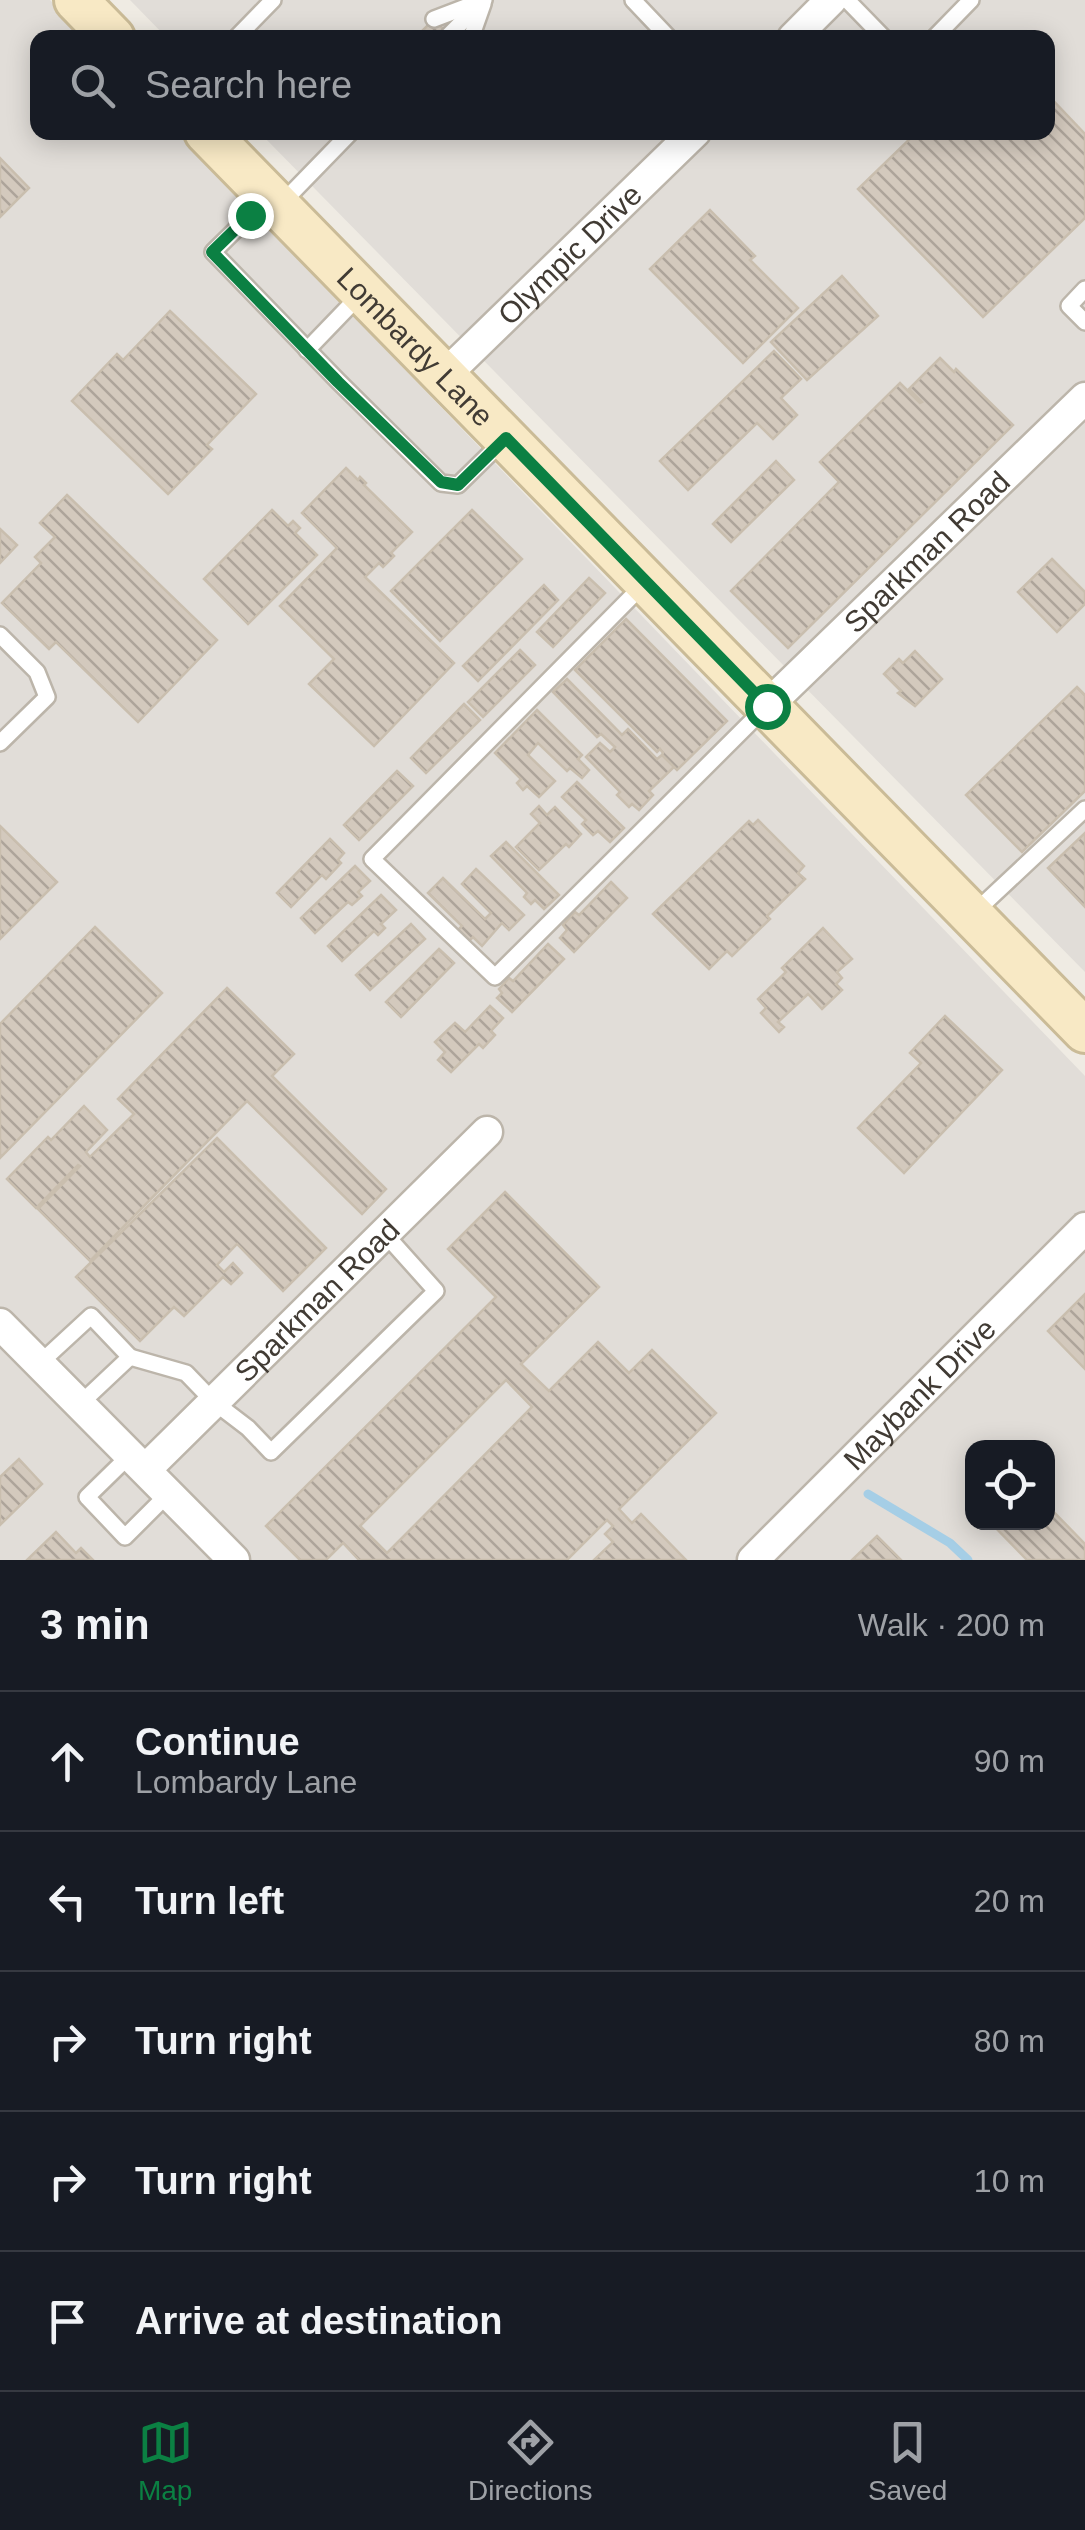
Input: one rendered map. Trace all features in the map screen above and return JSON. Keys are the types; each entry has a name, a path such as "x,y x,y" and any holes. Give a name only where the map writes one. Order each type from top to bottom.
{"main road":[{"name":"Lombardy Lane","path":"214,140 1085,1031"}],"street":[{"path":"801,30 831,0"},
{"name":"Olympic Drive","path":"444,376 687,140"},
{"name":"Sparkman Road","path":"767,706 1085,398"},
{"name":"Sparkman Road","path":"138,1462 214,1402 487,1132"},
{"name":"Maybank Drive","path":"753,1560 1085,1228"},
{"path":"0,1325 234,1560"}],"lane":[{"path":"244,30 274,0"},
{"path":"434,19 484,0"},
{"path":"454,30 484,0"},
{"path":"475,30 484,0"},
{"path":"484,0 484,30"},
{"path":"633,0 661,30"},
{"path":"847,0 876,30"},
{"path":"942,30 971,0"},
{"path":"342,140 212,252 441,482 458,485 506,438"},
{"path":"1085,289 1069,306 1085,322"},
{"path":"307,350 362,292"},
{"path":"645,582 372,859 494,977 767,706"},
{"path":"0,635 37,672 46,697 0,743"},
{"path":"972,916 1085,809"},
{"path":"40,1364 90,1316 130,1357 186,1374 271,1452 436,1291 385,1234"},
{"path":"80,1404 130,1357"},
{"path":"138,1462 87,1496 125,1537 169,1493"}],"shaded area":[{"path":"0,0 50,0 79,30 30,30 30,140 184,140 1085,1076 1085,1560 0,1560"},
{"path":"130,0 1085,0 1085,972 267,140 1055,140 1055,30 159,30"}],"building":[{"path":"434,19 444,30 423,30"},
{"path":"1055,102 1085,134 1085,218 983,317 858,189 909,140 1055,140"},
{"path":"0,158 29,188 0,217"},
{"path":"710,210 755,256 750,260 798,308 743,363 650,269"},
{"path":"842,276 878,316 807,380 771,342"},
{"path":"170,311 256,394 207,445 212,449 168,494 72,401 117,354 123,360"},
{"path":"774,351 801,379 781,398 797,415 773,439 757,423 688,490 660,461"},
{"path":"940,358 1013,425 788,648 731,591 839,482 820,462 900,383 922,402 909,389"},
{"path":"776,461 794,480 731,542 713,524"},
{"path":"346,468 358,480 360,477 412,532 383,567 379,563 365,577 454,663 374,746 309,684 334,659 280,606 337,548 302,513"},
{"path":"67,495 217,640 138,722 56,642 49,649 2,603 41,563 35,557 55,537 40,523"},
{"path":"272,510 288,526 293,521 300,528 295,533 317,555 248,624 204,579"},
{"path":"472,510 522,559 440,641 391,591"},
{"path":"0,529 17,545 0,563"},
{"path":"1052,559 1085,592 1085,604 1057,632 1018,592"},
{"path":"589,578 605,593 553,647 537,632"},
{"path":"544,585 558,600 478,681 463,666"},
{"path":"626,619 727,721 677,770 660,749 657,752 575,670"},
{"path":"520,650 535,665 483,717 468,702"},
{"path":"915,651 942,679 915,706 898,693 901,691 884,674 899,659 903,663"},
{"path":"567,679 622,735 628,729 657,759 662,755 674,767 649,791 653,795 639,810 632,804 629,807 617,795 620,792 586,757 600,743 610,752 615,747 601,734 597,737 553,692"},
{"path":"1077,687 1085,695 1085,791 1022,852 966,795"},
{"path":"464,704 480,720 426,773 411,758"},
{"path":"537,710 582,755 578,759 589,770 582,778 570,768 567,771 538,743 528,755 555,781 539,797 527,786 523,790 517,783 521,779 495,753"},
{"path":"397,771 413,786 359,840 344,825"},
{"path":"577,782 624,828 610,842 598,831 593,835 582,824 586,820 562,797"},
{"path":"539,806 547,815 555,807 581,834 539,870 516,847 540,823 531,814"},
{"path":"758,820 804,866 798,873 805,879 732,956 727,951 709,969 653,914 749,821 753,825"},
{"path":"0,826 57,882 0,939"},
{"path":"1085,833 1085,907 1048,868"},
{"path":"330,839 344,853 338,860 341,863 326,879 322,875 291,907 277,893"},
{"path":"506,842 559,895 544,909 535,900 531,904 524,897 527,893 491,856"},
{"path":"355,866 370,881 358,892 362,896 352,905 348,902 315,933 301,918"},
{"path":"476,869 524,915 509,930 502,923 482,946 473,937 469,941 458,930 462,926 428,893 443,878 485,919 491,913 462,884"},
{"path":"611,882 627,898 574,952 560,938 567,930 563,925 575,912 579,915"},
{"path":"381,895 396,910 381,924 385,928 378,935 374,931 342,961 328,946"},
{"path":"411,924 425,939 370,990 356,975"},
{"path":"95,927 162,993 0,1158 0,1024"},
{"path":"823,928 852,959 837,972 842,978 836,984 842,990 822,1009 808,994 778,1022 784,1027 779,1032 761,1013 766,1008 758,999 786,972 782,968"},
{"path":"548,944 564,959 512,1012 497,998 502,993 499,989 509,978 513,981"},
{"path":"439,949 454,963 401,1017 386,1002"},
{"path":"227,988 294,1054 272,1076 386,1189 362,1214 247,1101 90,1261 38,1209 80,1166 36,1208 7,1179 84,1106 107,1130 86,1152 90,1157 134,1114 118,1099"},
{"path":"490,1006 503,1018 491,1031 495,1035 483,1048 479,1044 451,1072 438,1060 445,1052 435,1042 455,1023 465,1032"},
{"path":"945,1016 1002,1070 904,1173 858,1128 921,1063 910,1053"},
{"path":"217,1138 326,1248 283,1291 237,1244 217,1265 224,1272 233,1263 242,1273 231,1284 223,1277 184,1316 174,1307 140,1341 76,1277"},
{"path":"505,1192 599,1287 521,1364 549,1391 598,1342 629,1373 652,1350 716,1413 619,1509 632,1523 641,1514 686,1560 594,1560 613,1542 605,1534 613,1526 607,1520 567,1560 359,1560 343,1543 326,1560 300,1560 266,1526 496,1297 448,1249","holes":["506,1380 532,1407 387,1553 360,1526"]},
{"path":"1085,1294 1085,1369 1048,1331"},
{"path":"19,1459 42,1484 0,1525 0,1477"},
{"path":"1055,1513 1085,1544 1085,1560 1027,1560 998,1530 1055,1530"},
{"path":"56,1532 76,1553 81,1548 93,1560 27,1560"},
{"path":"877,1536 901,1560 852,1560"}],"waterway":[{"path":"868,1494 950,1543 968,1560"}],"route":[{"path":"250,215 212,252 441,482 458,485 506,438 767,706"}]}
